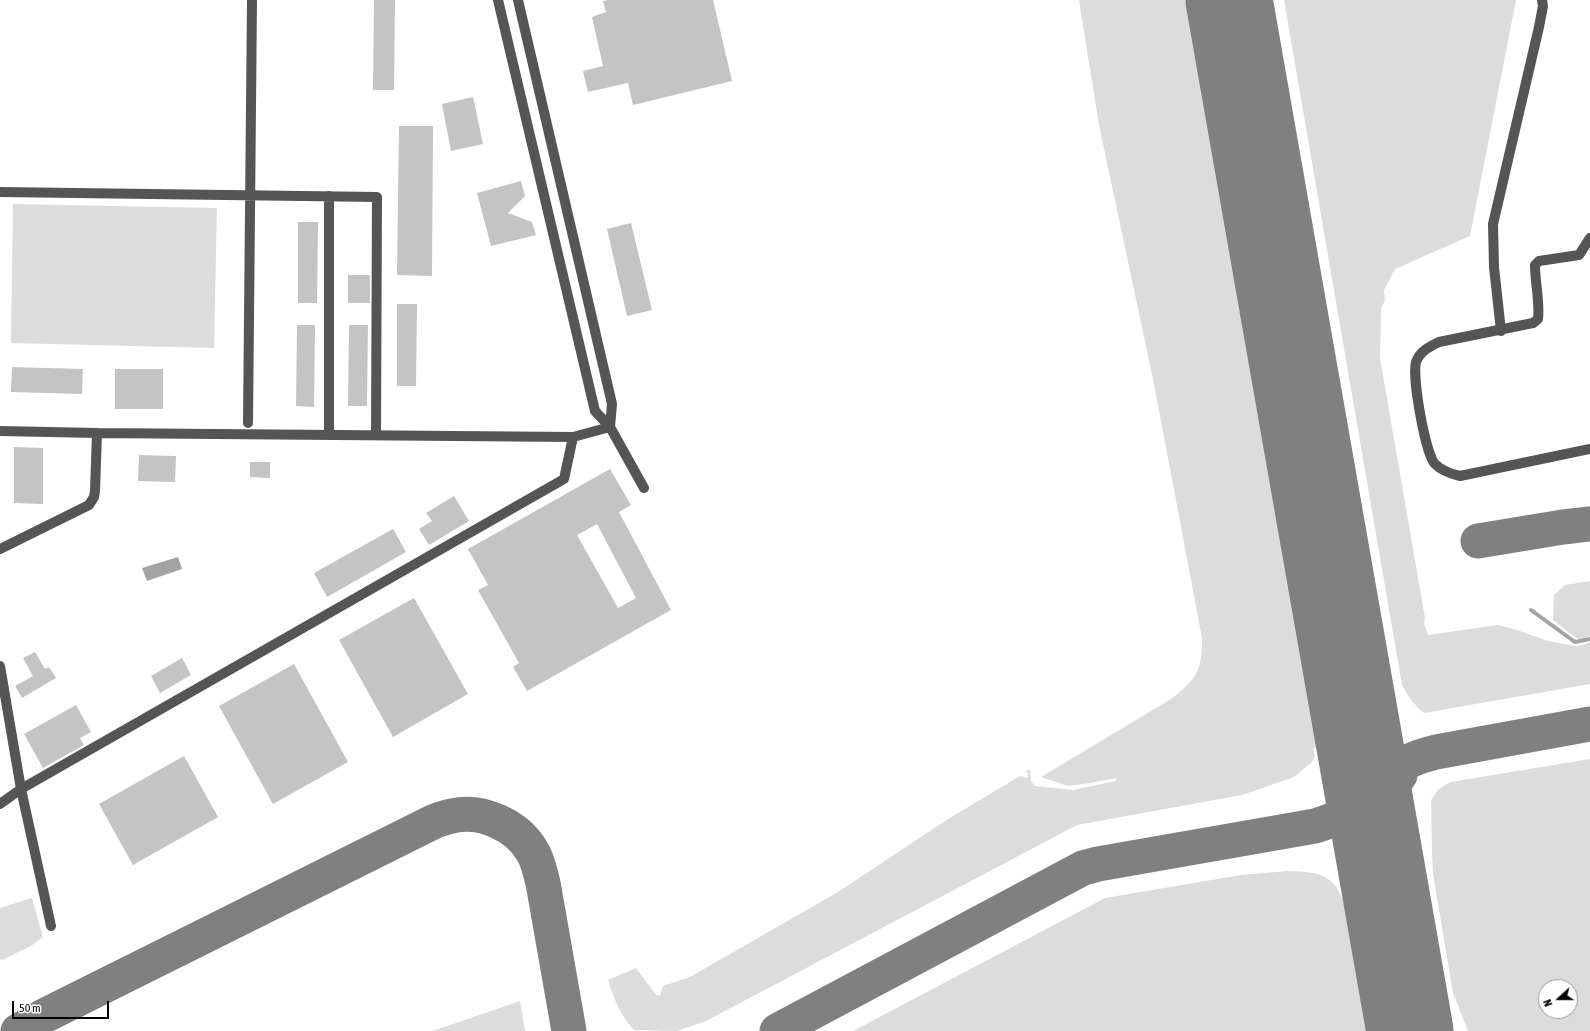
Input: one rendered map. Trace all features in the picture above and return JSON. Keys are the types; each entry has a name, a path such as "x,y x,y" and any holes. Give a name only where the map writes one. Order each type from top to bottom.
{"lane":[{"path":"248,423 252,0"},
{"path":"498,0 595,411 610,427 644,488"},
{"path":"518,0 612,404 610,427"},
{"path":"1501,331 1494,267 1493,224 1539,28 1543,6 1542,0"},
{"path":"0,192 377,197 376,435"},
{"path":"545,197 562,193"},
{"path":"329,196 329,435"},
{"path":"1590,238 1579,255 1539,261 1535,265 1538,319 1534,323 1501,331 1439,342 1424,350 1419,357 1416,364 1415,378 1428,450 1435,464 1447,473 1460,476 1590,449"},
{"path":"0,431 573,437 610,427"},
{"path":"0,549 89,505 94,497 95,491 97,433"},
{"path":"0,804 21,789 564,479 573,437"},
{"path":"0,666 21,789 51,926"}],"shaded area":[{"path":"1079,0 1191,0 1319,721 1312,724 1317,746 1313,749 1315,756 1311,763 1294,777 1242,795 1077,825 706,1021 677,1031 634,1030 625,1019 618,1006 608,980 636,968 656,995 660,996 663,986 690,977 838,892 948,819 1020,776 1028,778 1028,773 1025,772 1030,769 1031,781 1035,786 1073,790 1116,781 1116,778 1068,786 1041,777 1171,699 1187,686 1196,673 1201,658 1202,638 1154,384 1099,125"},
{"path":"1284,0 1516,0 1470,236 1395,269 1384,290 1385,300 1381,309 1380,358 1425,618 1424,624 1428,635 1498,625 1548,641 1575,646 1590,642 1590,684 1424,713 1417,707 1402,685"},
{"path":"13,204 217,208 214,348 11,343"},
{"path":"178,557 182,569 147,581 142,568"},
{"path":"1590,581 1590,636 1580,639 1553,620 1554,595 1565,585"},
{"path":"1590,759 1590,1031 1468,1031 1453,993 1433,874 1431,800 1438,790 1451,782"},
{"path":"1288,871 1318,874 1331,881 1336,886 1342,898 1345,905 1346,914 1353,920 1367,1011 1367,1031 853,1031 1105,898 1241,875"},
{"path":"32,898 43,937 31,946 2,960 0,959 0,908"},
{"path":"520,1001 525,1031 433,1031"}],"building":[{"path":"374,0 395,0 394,90 373,90"},
{"path":"713,0 732,81 633,105 628,83 588,92 583,71 603,66 592,17 606,12 603,1"},
{"path":"473,97 483,144 451,151 442,104"},
{"path":"399,126 433,126 432,276 397,275"},
{"path":"521,181 525,196 508,213 532,222 536,235 491,246 477,193"},
{"path":"298,222 318,222 317,303 298,303"},
{"path":"631,223 652,310 627,316 607,229"},
{"path":"348,275 370,275 370,303 348,303"},
{"path":"397,304 417,304 416,386 397,386"},
{"path":"297,325 315,325 314,407 296,406"},
{"path":"349,325 368,325 367,406 348,406"},
{"path":"12,367 83,369 82,394 11,392"},
{"path":"115,369 163,369 163,409 115,409"},
{"path":"14,447 43,448 43,504 14,503"},
{"path":"139,455 176,456 175,482 138,481"},
{"path":"250,462 270,462 270,478 250,477"},
{"path":"610,469 631,505 619,512 671,610 527,691 513,667 519,663 478,590 488,585 468,549","holes":["597,524 636,598 618,608 577,535"]},
{"path":"454,496 469,521 429,545 419,529 432,521 426,513"},
{"path":"393,529 406,552 327,597 314,573"},
{"path":"414,598 468,694 393,737 339,640"},
{"path":"35,652 45,669 49,667 56,678 22,698 15,686 33,676 23,658"},
{"path":"182,658 191,675 160,693 151,676"},
{"path":"294,664 348,762 273,804 219,706"},
{"path":"76,705 91,732 80,738 84,745 43,768 24,734"},
{"path":"184,756 218,817 133,865 99,804"}],"waterway":[{"path":"1531,610 1575,642 1590,639"}],"taxiway":[{"path":"1478,541 1590,524"},
{"path":"777,1031 1083,868 1098,864 1315,826 1338,818 1352,811 1370,797 1396,770 1409,761 1417,758 1436,752 1590,724"},
{"path":"1382,876 1381,836 1384,810 1392,786 1400,775"},
{"path":"18,1031 42,1017 435,821 450,816 463,814 486,817 508,827 525,842 534,855 539,866 543,883 569,1031"}],"runway":[{"path":"1229,0 1410,1031"}]}
